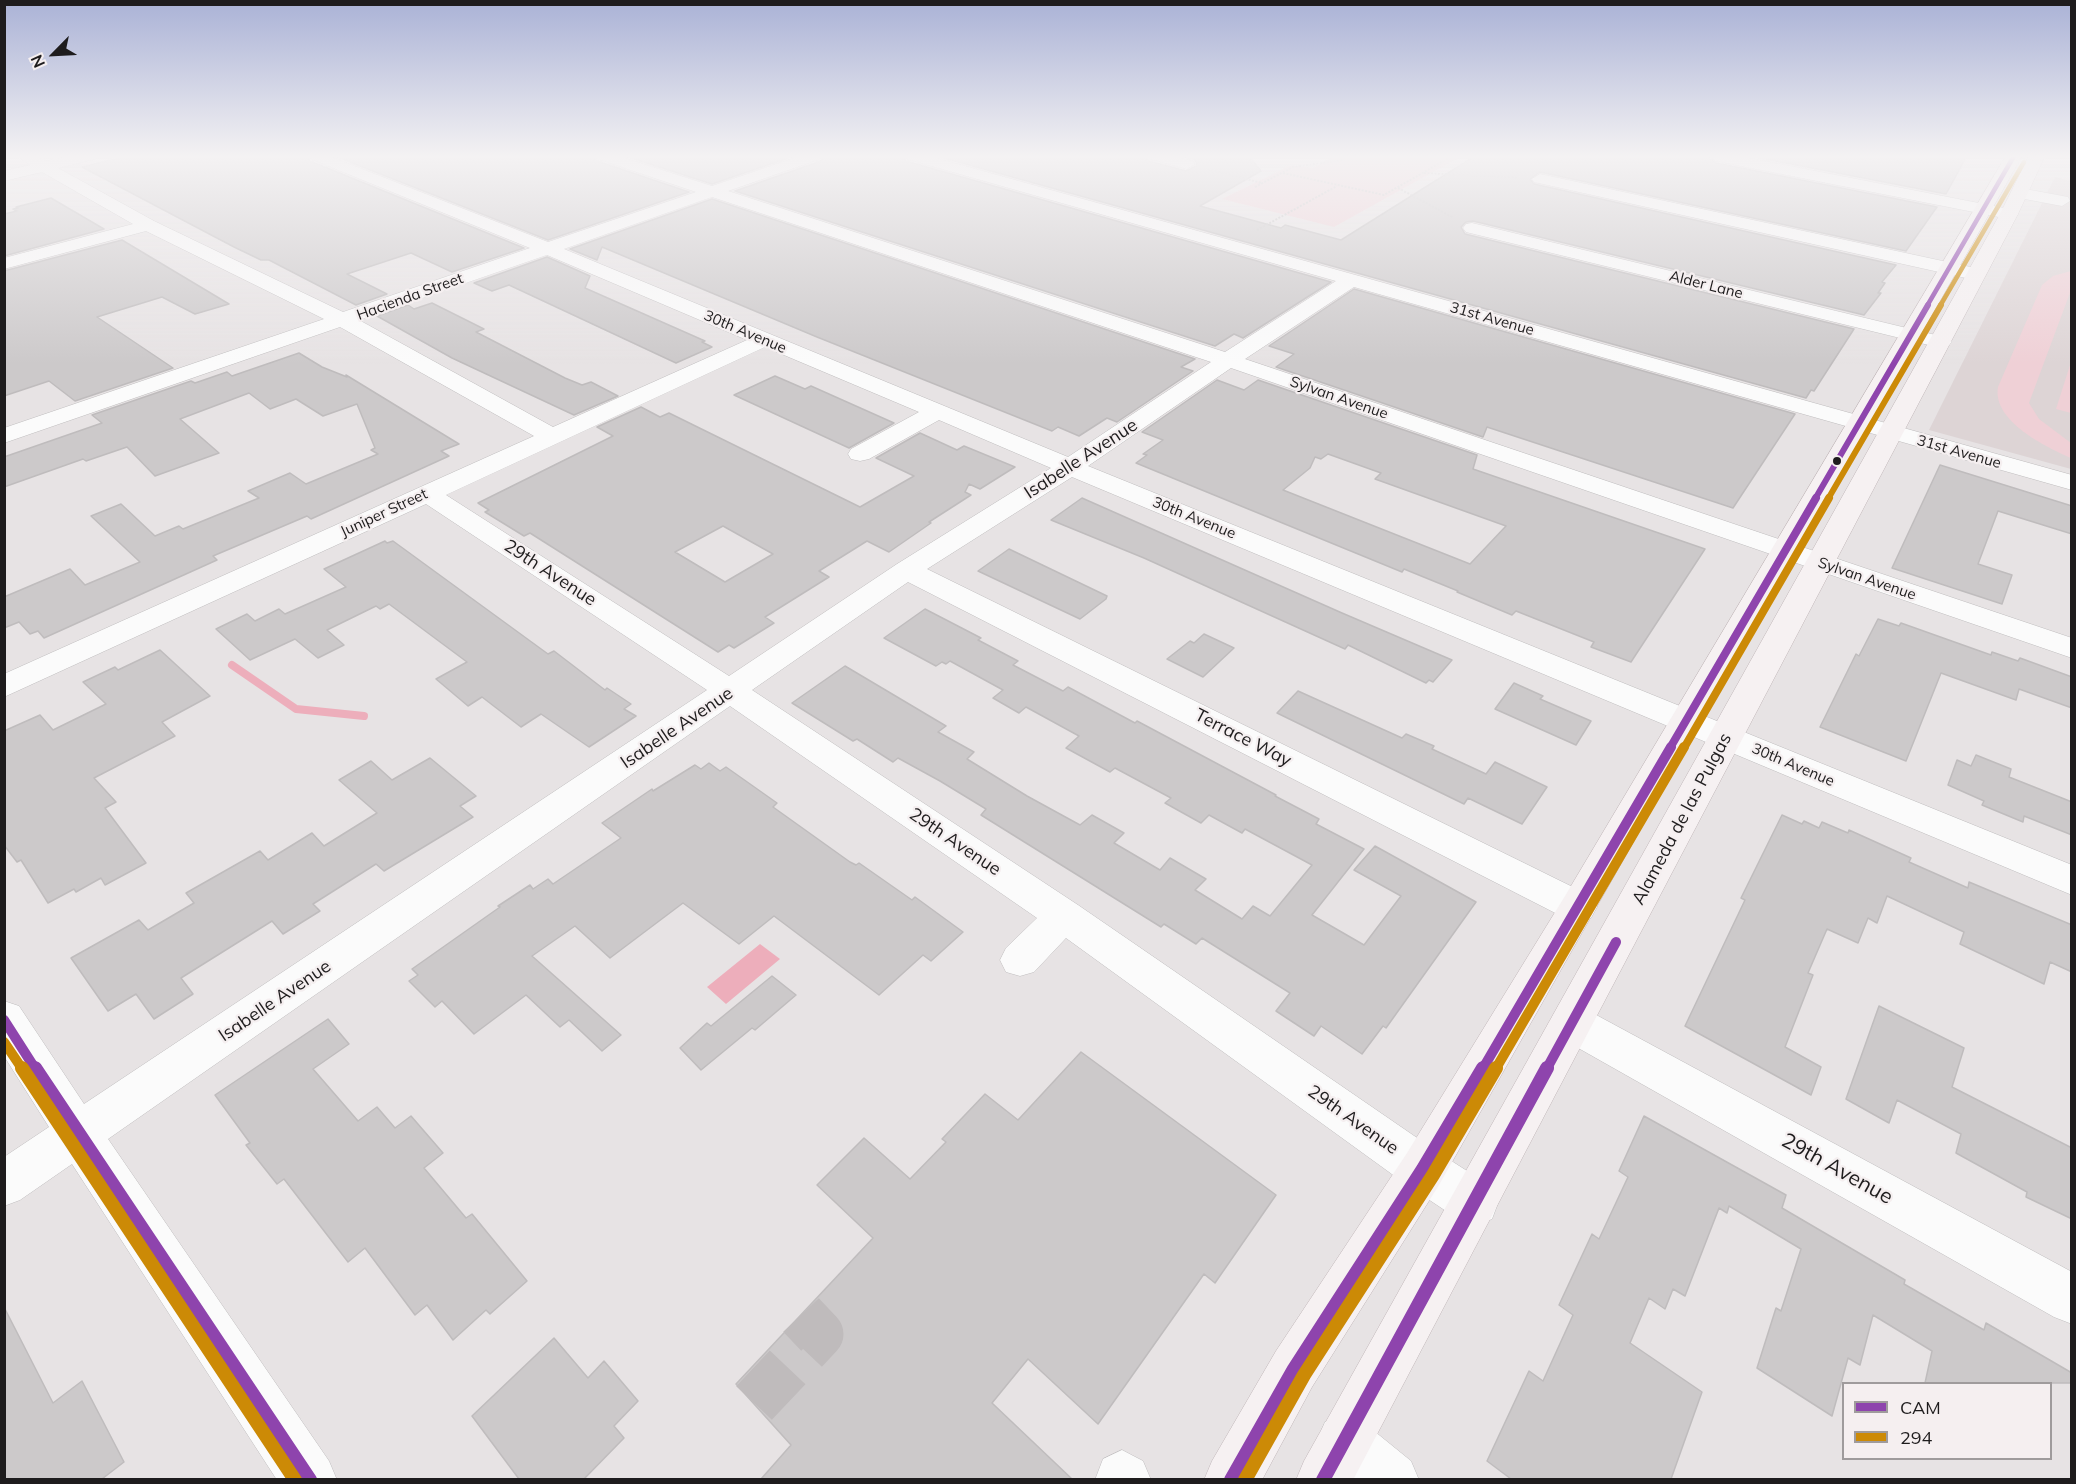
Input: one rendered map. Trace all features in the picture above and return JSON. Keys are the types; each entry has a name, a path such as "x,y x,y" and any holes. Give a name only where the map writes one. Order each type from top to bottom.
{"main road":[{"name":"Alameda de las Pulgas","path":"1334,1460 1821,564 1890,433 1925,338 1962,271 1991,225"},
{"name":"Alameda de las Pulgas","path":"1231,1479 1294,1369 1423,1169 1578,907 1857,424 1925,338"}],"street":[{"path":"4,264 147,225"},
{"path":"149,225 343,320 551,436"},
{"name":"30th Avenue","path":"489,225 1070,468 2072,881"},
{"name":"Hacienda Street","path":"4,436 613,225"},
{"name":"Sylvan Avenue","path":"814,225 1228,360 2072,649"},
{"name":"31st Avenue","path":"1162,225 1857,424 2072,483"},
{"path":"1754,225 1962,271"},
{"name":"Alder Lane","path":"1472,228 1925,338"},
{"name":"Isabelle Avenue","path":"4,1184 907,570 1070,468 1228,360 1353,279"},
{"name":"Juniper Street","path":"4,687 764,340"},
{"path":"860,454 937,412"},
{"name":"29th Avenue","path":"426,493 731,691 1064,916 1423,1169 1475,1203"},
{"name":"Terrace Way","path":"907,570 1578,907"},
{"path":"1020,960 1064,916"},
{"path":"4,1019 78,1134 310,1479"},
{"name":"29th Avenue","path":"1572,1023 2072,1299"},
{"path":"1334,1460 1392,1479"}],"path":[{"path":"1230,244 1265,225"},
{"path":"1467,225 1472,228"}],"shaded area":[{"path":"2031,225 2071,225 2071,469 1929,430"},
{"path":"2071,271 2071,290 2029,403 2039,419 2071,443 2071,458 2035,440 2012,422 2003,411 1998,399 1998,387 2042,285 2053,276"},
{"path":"2071,362 2072,413 2056,409"},
{"path":"760,944 780,959 726,1004 707,987"}],"building":[{"path":"4,225 98,225 104,229 4,256"},
{"path":"193,225 468,225 524,248 452,272 411,253 347,274 387,294 356,305 269,260 261,260"},
{"path":"511,225 591,225 548,240"},
{"path":"637,225 791,225 1195,359 1181,367 1193,371 1117,422 1107,418 1079,436 1058,427 1052,431 817,337 602,247 597,260 570,249"},
{"path":"841,225 1132,225 1331,282 1243,338 1234,334 1215,346"},
{"path":"1186,225 1271,225 1281,228 1286,225 1341,240 1365,225 1463,225 1461,227 1465,234 1854,329 1814,391 1811,390 1806,398"},
{"path":"1491,225 1718,225 1896,265 1882,282 1885,283 1878,293 1881,293 1864,315"},
{"path":"1787,225 1924,225 1906,251"},
{"path":"122,240 229,304 195,314 162,297 97,317 173,368 75,401 49,381 4,396 4,271"},
{"path":"547,257 590,276 585,288 705,341 702,342 712,347 676,363 509,285 492,291 474,283"},
{"path":"1354,289 1795,414 1733,508 1487,427 1483,437 1276,367 1294,354 1269,346"},
{"path":"432,303 484,329 476,332 565,378 582,385 591,382 618,396 574,415 452,358 377,316 408,305 414,309"},
{"path":"299,353 322,367 347,377 346,375 459,444 441,451 449,456 311,519 307,516 213,556 217,560 44,638 38,631 30,634 19,622 4,628 4,597 70,569 85,585 140,562 91,516 121,504 155,536 179,526 183,529 259,498 248,491 290,473 306,484 378,454 371,450 375,448 357,404 323,416 296,399 270,409 249,393 180,419 219,453 155,476 127,447 86,461 83,459 4,487 4,457 102,423 92,415 191,381 195,383 227,372 232,376"},
{"path":"775,376 805,389 811,386 894,423 849,448 734,395"},
{"path":"1217,380 1244,390 1258,380 1477,455 1473,469 1705,549 1631,662 1591,647 1594,642 1516,611 1512,615 1404,569 1402,572 1136,463 1147,455 1143,454 1163,440 1142,432","holes":["1328,454 1381,473 1375,479 1506,526 1470,564 1283,490 1310,468 1315,457 1321,459"]},
{"path":"641,407 660,417 669,413 860,507 914,476 876,458 920,433 957,450 964,446 1015,467 980,489 969,484 965,492 971,495 929,522 931,523 889,552 867,541 819,571 829,577 765,617 774,623 734,648 729,645 718,652 530,533 524,536 485,512 489,510 478,503 613,436 597,427","holes":["723,526 773,554 725,582 675,552"]},
{"path":"1940,465 2072,506 2072,534 1998,511 1978,564 2012,575 2002,604 1892,568"},
{"path":"1082,498 1452,660 1433,682 1429,680 1426,683 1348,645 1345,649 1144,558 1051,520"},
{"path":"385,541 387,543 393,541 548,654 554,651 605,690 607,688 631,704 624,709 636,716 589,747 541,714 521,727 482,697 468,706 436,679 467,662 389,604 380,609 376,606 327,630 344,645 318,658 295,639 250,660 216,629 247,614 255,621 279,609 285,614 346,587 324,569"},
{"path":"1009,549 1107,596 1106,599 1080,619 978,571"},
{"path":"925,609 981,638 978,640 1018,661 1013,665 1063,691 1068,687 1135,723 1137,721 1319,819 1316,824 1364,849 1312,915 1364,945 1401,896 1354,870 1375,846 1476,902 1386,1028 1383,1026 1362,1054 1321,1026 1314,1036 1276,1011 1290,993 1202,938 1196,944 1164,924 1161,927 981,815 986,809 940,781 898,758 893,762 857,739 853,741 792,703 845,666 946,726 938,732 974,752 967,759 1027,796 1080,825 1092,815 1124,833 1114,843 1160,870 1170,858 1206,879 1195,890 1242,919 1253,906 1270,916 1312,865 1245,829 1242,833 1209,815 1201,823 1165,803 1171,798 1115,768 1110,772 1066,748 1079,736 1026,707 1019,713 993,698 1003,690 950,661 936,666 884,638"},
{"path":"1878,619 1899,626 1901,623 1991,655 1992,652 2018,661 2020,658 2072,677 2072,708 2019,689 2016,700 1941,673 1906,761 1820,727 1856,654 1859,656"},
{"path":"1204,634 1234,648 1203,677 1167,659 1190,641 1194,643"},
{"path":"160,650 210,696 162,722 175,736 94,778 116,802 105,808 146,863 105,885 101,878 76,892 74,889 48,903 21,860 17,862 4,845 4,731 40,715 53,730 106,704 83,682 115,667 118,670"},
{"path":"1514,683 1543,696 1540,699 1591,721 1576,745 1495,709"},
{"path":"1298,691 1402,738 1406,734 1434,746 1432,749 1486,774 1495,762 1547,787 1522,824 1468,798 1464,804 1277,713"},
{"path":"1976,755 2011,769 2009,777 2072,802 2072,835 2024,816 2023,822 1982,805 1984,801 1948,785 1957,760 1971,766"},
{"path":"430,758 476,796 460,806 473,817 384,871 376,864 313,904 320,911 283,934 272,921 181,978 193,994 154,1019 136,994 108,1011 71,958 139,920 148,930 194,903 186,893 260,851 268,860 312,833 324,846 377,813 339,780 371,761 392,780"},
{"path":"709,763 720,771 726,767 777,803 773,807 850,862 856,865 859,863 912,900 915,897 963,932 931,961 923,955 879,995 774,916 739,944 683,903 610,958 575,926 532,956 621,1035 602,1051 569,1020 560,1027 526,995 474,1034 442,1001 435,1007 409,981 418,975 412,969 500,907 498,906 530,885 533,889 548,879 553,884 621,838 602,823 652,789 653,791 695,765 701,769"},
{"path":"1782,815 1802,824 1804,821 1819,828 1822,822 1848,833 1849,830 1911,858 1909,862 1968,888 1969,882 2072,925 2072,972 2050,962 2044,984 1960,944 1964,932 1887,896 1877,923 1868,918 1858,943 1827,929 1808,973 1813,975 1785,1047 1821,1067 1811,1095 1685,1026 1745,900 1741,898"},
{"path":"772,976 796,995 755,1030 752,1028 701,1070 680,1048 707,1023 711,1026"},
{"path":"1879,1006 1964,1048 1952,1087 2072,1148 2072,1219 2026,1197 2027,1192 1956,1153 1961,1134 1897,1100 1889,1123 1846,1099"},
{"path":"328,1019 349,1044 313,1069 358,1121 377,1107 395,1128 411,1116 443,1153 424,1168 466,1218 472,1214 527,1281 490,1314 486,1310 453,1340 427,1305 415,1315 365,1248 348,1262 284,1179 277,1184 246,1145 250,1143 215,1095"},
{"path":"1081,1052 1276,1195 1215,1283 1204,1274 1098,1424 1028,1359 992,1403 1072,1479 761,1479 791,1445 736,1384 873,1238 817,1185 864,1138 910,1179 946,1142 942,1139 985,1094 1018,1120"},
{"path":"1644,1116 1786,1195 1782,1208 1905,1280 1904,1284 1984,1330 1986,1323 2072,1373 2072,1383 1925,1382 1932,1351 1873,1315 1860,1365 1848,1358 1832,1416 1757,1368 1776,1308 1781,1311 1801,1249 1729,1206 1727,1213 1719,1208 1685,1296 1673,1289 1665,1309 1649,1298 1630,1343 1702,1392 1671,1479 1511,1479 1487,1461 1529,1371 1543,1381 1573,1315 1559,1305 1592,1234 1599,1239 1628,1177 1619,1171"},
{"path":"4,1307 53,1403 82,1381 124,1462 102,1479 4,1479"},
{"path":"554,1338 588,1378 604,1361 638,1401 614,1426 624,1438 584,1479 519,1479 472,1416"}],"waterway":[{"path":"232,665 296,709 364,716"}],"tunnel":[{"path":"754,1403 819,1334 801,1315"}],"transit line":[{"name":"CAM","path":"1231,1480 1294,1369 1423,1169 1578,907 1974,225"},
{"name":"294","path":"1245,1480 1304,1375 1433,1175 1588,913 1987,225"},
{"name":"CAM","path":"1323,1480 1616,942"},
{"name":"CAM","path":"4,1020 310,1480"},
{"name":"294","path":"4,1042 295,1480"}]}
